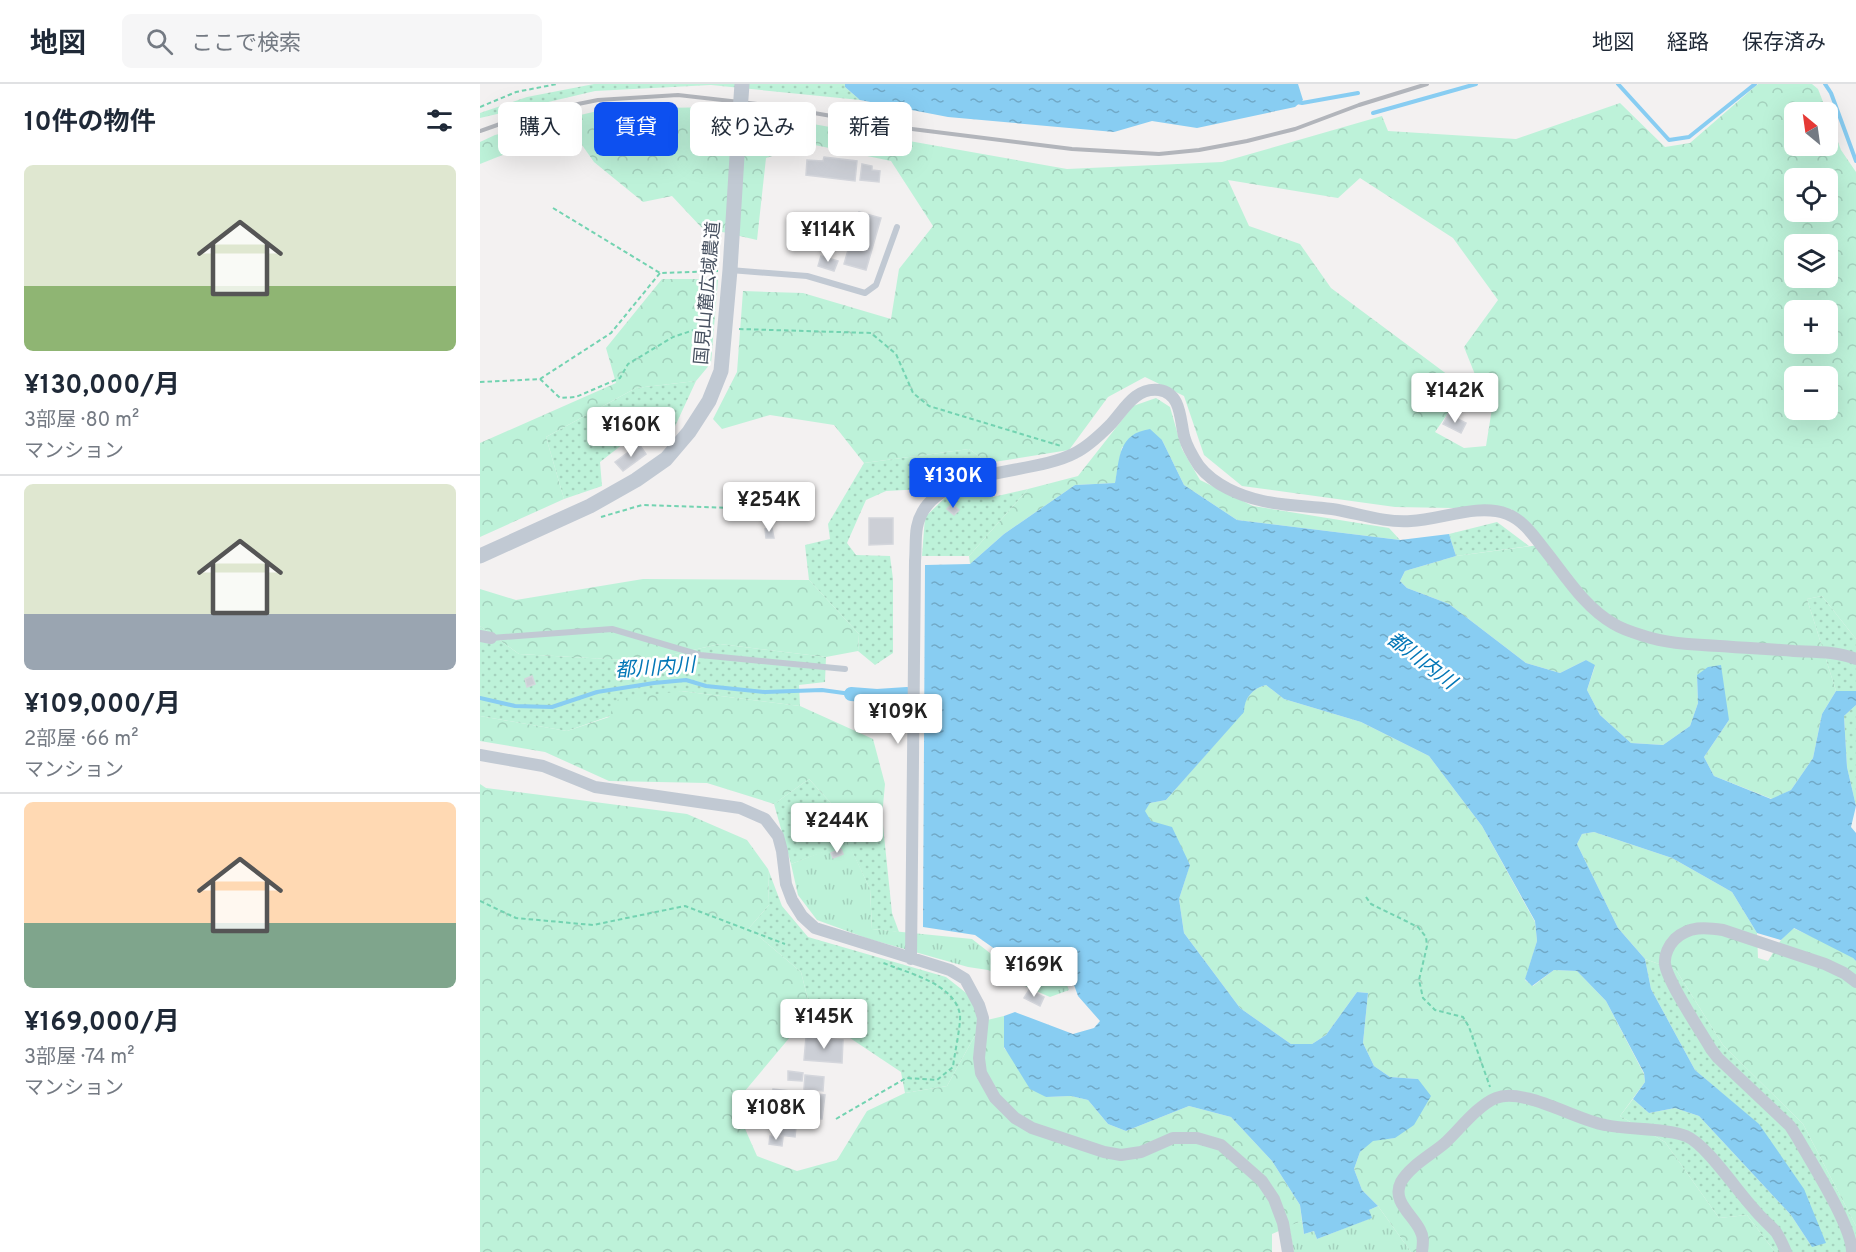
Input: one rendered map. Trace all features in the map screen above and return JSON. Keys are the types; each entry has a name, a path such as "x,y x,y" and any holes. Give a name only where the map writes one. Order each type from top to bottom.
{"street":[{"name":"国見山麓広域農道","path":"480,556 590,506 636,480 666,459 689,432 709,401 721,371 742,84"},
{"path":"911,959 915,561 917,526 923,510 936,494 954,484 1057,460 1086,447 1109,426 1130,400 1144,391 1154,389 1166,391 1175,400 1190,452 1200,468 1211,479 1237,493 1264,501 1334,510 1388,521 1412,521 1468,512 1506,514 1519,521 1534,536 1591,606 1615,624 1635,633 1690,644 1830,653 1856,659"},
{"path":"480,755 543,766 596,788 740,808 765,819 778,836 786,884 792,900 802,916 815,928 950,970 965,979 979,1005 983,1018 979,1058 981,1072 995,1098 1016,1118 1032,1128 1104,1152 1121,1155 1141,1152 1173,1138 1197,1138 1221,1145 1262,1181 1274,1199 1283,1223 1288,1252"},
{"path":"1852,1252 1850,1236 1797,1137 1790,1126 1711,1049 1670,980 1665,963 1666,954 1672,942 1681,933 1706,927 1723,930 1825,964 1856,982"},
{"path":"1422,1252 1424,1242 1420,1230 1401,1202 1398,1193 1400,1183 1484,1105 1495,1098 1506,1095 1522,1097 1597,1124 1621,1129 1670,1132 1686,1136 1701,1146 1776,1233 1786,1252"}],"lane":[{"path":"730,270 807,276 865,293 876,285 897,227"},
{"path":"485,637 612,629 700,655 845,669"}],"path":[{"path":"480,107 516,92 557,84"},
{"path":"553,208 660,273 730,270"},
{"path":"480,382 540,379 611,333 660,273"},
{"path":"540,379 560,398 576,397 620,378 628,363 674,337 697,329 871,333 896,354 913,393 929,406 1059,445 1073,454"},
{"path":"590,506 597,518 642,505 763,509"},
{"path":"1366,897 1371,904 1418,927 1426,937 1427,946 1419,980 1423,998 1435,1010 1462,1017 1469,1027 1495,1098"},
{"path":"480,901 516,918 593,925 685,906 785,944"},
{"path":"836,1119 906,1078 938,1080 953,1067 960,1016 953,999 941,987 880,962"}],"green space":[{"path":"594,84 845,84 845,87 860,100 711,85 595,91 548,102 512,102"},
{"path":"1758,84 1812,84 1818,89 1823,102 1784,102 1784,156 1838,156 1838,142 1856,172 1856,639 1822,596 1807,599 1836,691 1822,714 1813,758 1791,790 1772,799 1714,776 1704,757 1729,720 1697,675 1698,703 1690,726 1663,745 1631,743 1600,715 1587,690 1595,666 1586,660 1560,673 1526,663 1449,604 1407,588 1400,581 1405,571 1456,556 1547,544 1511,509 1395,507 1242,486 1204,455 1184,396 1145,377 1108,397 1069,450 988,463 969,449 864,463 834,425 770,415 722,429 713,419 737,372 743,291 803,293 891,319 899,269 933,226 891,161 867,156 912,156 912,142 1067,169 1222,162 1382,116 1388,131 1516,139 1620,103 1665,147 1690,143","holes":["1360,178 1453,238 1498,300 1464,347 1476,377 1494,396 1486,446 1464,448 1435,432 1453,406 1448,375 1331,288 1300,244 1249,226 1228,180 1338,198"]},
{"path":"498,107 498,114 480,118 480,113"},
{"path":"690,107 690,156 772,156 766,158 757,240 701,227 672,196 643,202 594,162 582,145 582,115 594,112 594,156 678,156 678,108"},
{"path":"816,125 828,127 828,148 816,145"},
{"path":"498,134 498,156 500,156 480,164 480,142"},
{"path":"662,279 718,279 711,363 696,381 636,388 546,437 564,499 480,537 480,443 616,383 606,348"},
{"path":"696,381 671,435 650,423 600,462 602,486 564,499 546,437 636,388"},
{"path":"1156,398 1170,407 1182,449 1200,480 1253,506 1389,528 1400,540 1237,520 1184,485 1162,440 1122,447 1115,483 1075,485 1004,534 970,564 969,556 1028,489 1078,476 1133,406"},
{"path":"969,449 988,463 924,489 886,491 866,500 847,543 856,555 890,556 893,579 893,653 875,665 858,651 859,634 809,580 805,545 830,539 828,524 864,463"},
{"path":"986,483 993,497 1028,489 969,556 922,556 925,517 948,495"},
{"path":"1497,522 1529,546 1456,556 1449,534"},
{"path":"643,579 809,580 859,634 858,651 826,657 720,644 643,661 519,654 480,626 480,589 516,600"},
{"path":"1822,596 1856,639 1856,691 1836,691 1807,599"},
{"path":"480,626 519,654 643,661 720,644 826,657 825,682 799,685 800,706 681,691 567,731 480,716"},
{"path":"1266,685 1284,699 1361,722 1429,756 1482,826 1535,922 1537,941 1525,980 1533,986 1554,970 1577,971 1606,1001 1644,1074 1645,1082 1620,1116 1665,1142 1719,1218 1747,1215 1775,1252 1411,1252 1378,1206 1362,1190 1354,1169 1360,1152 1372,1140 1395,1138 1418,1079 1390,1077 1374,1066 1363,1043 1368,993 1357,992 1326,1035 1312,1044 1291,1044 1240,1008 1184,933 1179,899 1190,864 1150,821 1144,811 1150,803 1166,800 1243,712 1250,694"},
{"path":"681,691 800,706 873,739 885,784 882,816 852,826 809,779 774,804 707,783 609,781 545,752 480,741 480,716 567,731 609,717 616,700"},
{"path":"1856,705 1856,806 1847,767 1844,716"},
{"path":"809,779 852,826 882,816 892,913 899,932 872,929 870,889 848,843 791,864 774,804"},
{"path":"480,784 486,788 687,814 747,840 768,869 769,905 749,928 801,972 811,1012 734,1104 757,1156 797,1171 837,1160 867,1111 905,1093 947,1086 983,1021 1004,1016 1004,1048 1046,1097 1071,1096 1088,1100 1108,1124 1126,1131 1189,1106 1231,1117 1272,1161 1300,1205 1302,1221 1272,1234 1272,1252 480,1252"},
{"path":"1594,832 1672,858 1732,892 1757,933 1758,958 1768,961 1781,940 1793,928 1848,953 1856,961 1856,1226 1803,1124 1723,1045 1676,970 1645,959 1618,928 1577,844 1582,834"},
{"path":"848,842 870,889 872,929 972,939 1004,964 1058,963 1069,990 1050,997 988,970 968,967 869,939 817,920 798,895 791,864"},
{"path":"768,869 782,906 808,937 946,977 970,996 983,1021 947,1086 905,1093 901,1072 811,1012 801,972 749,928 769,905"},
{"path":"1645,959 1676,970 1723,1045 1803,1124 1856,1226 1856,1252 1775,1252 1747,1215 1719,1218 1665,1142 1620,1116 1633,1099 1649,1113 1675,1108 1699,1116 1791,1215 1812,1247 1759,1125 1695,1070 1651,989"},
{"path":"1378,1206 1411,1252 1294,1252 1289,1226 1302,1221 1304,1234 1314,1231 1317,1239 1371,1218 1369,1210"}],"water":[{"path":"845,84 1298,84 1303,100 1295,107 1197,128 1152,121 1114,132 948,117 912,110 912,102 860,100 845,87"},
{"path":"1150,429 1162,440 1184,485 1237,520 1400,540 1449,534 1456,556 1405,571 1400,581 1407,588 1449,604 1526,663 1560,673 1586,660 1595,665 1587,690 1600,715 1631,743 1663,745 1690,726 1698,703 1697,675 1708,667 1721,665 1729,720 1704,757 1714,776 1771,799 1791,790 1813,758 1822,714 1836,691 1856,691 1856,705 1844,716 1847,767 1856,806 1851,827 1856,833 1856,961 1794,928 1781,940 1757,933 1732,892 1672,858 1594,832 1582,834 1577,844 1618,928 1645,959 1651,989 1695,1070 1759,1124 1804,1189 1826,1243 1812,1247 1791,1215 1699,1116 1675,1108 1649,1113 1633,1099 1645,1082 1644,1073 1606,1001 1577,971 1554,970 1532,986 1525,979 1537,941 1535,921 1482,826 1429,756 1361,722 1284,699 1266,685 1250,694 1244,712 1166,800 1150,803 1145,811 1151,821 1172,827 1190,865 1179,899 1184,933 1240,1008 1291,1044 1312,1044 1326,1035 1357,992 1368,993 1363,1043 1374,1066 1390,1077 1418,1079 1431,1096 1414,1125 1395,1138 1373,1141 1360,1152 1354,1169 1362,1190 1378,1206 1369,1210 1372,1218 1317,1239 1314,1231 1304,1234 1300,1205 1272,1161 1231,1117 1189,1106 1126,1131 1108,1124 1088,1100 1071,1096 1046,1097 1030,1089 1004,1047 1004,1016 1015,1012 1073,1034 1094,1028 1100,1021 1078,996 1067,965 1056,956 1009,959 975,935 923,927 925,565 970,564 1004,534 1075,485 1115,483 1122,448 1126,441"}],"building":[{"path":"824,157 857,161 855,181 806,175 807,160 823,161"},
{"path":"862,164 872,166 872,170 880,171 879,182 860,180"},
{"path":"859,212 881,218 866,270 844,264"},
{"path":"821,256 838,261 834,271 818,266"},
{"path":"1448,414 1466,423 1461,433 1443,424"},
{"path":"639,444 646,454 623,471 615,462"},
{"path":"952,504 959,510 954,515 947,509"},
{"path":"869,518 893,518 893,544 869,545"},
{"path":"772,528 774,538 766,538 765,529"},
{"path":"532,676 535,684 527,687 525,679"},
{"path":"841,849 843,854 833,858 831,853"},
{"path":"1029,990 1044,997 1040,1006 1024,998"},
{"path":"806,1037 843,1040 842,1063 804,1060"},
{"path":"788,1071 803,1073 802,1081 788,1080"},
{"path":"805,1075 824,1077 823,1091 804,1089"},
{"path":"773,1089 825,1095 822,1119 797,1117 795,1137 772,1134"},
{"path":"770,1136 783,1137 782,1146 769,1144"}],"waterway":[{"path":"1373,113 1476,84"},
{"path":"1618,84 1669,140 1689,137 1755,84"},
{"path":"1825,84 1831,93 1856,161"},
{"path":"1297,102 1358,93"},
{"name":"都川内川","path":"480,698 515,706 552,707 597,692 686,680 706,686 765,692 822,690 851,694"},
{"name":"都川内川","path":"851,694 877,696 907,694"}],"railway":[{"path":"480,131 553,109 598,100 678,95 767,105 896,127 1072,149 1159,154 1199,150 1295,129 1359,105 1427,84"}]}
